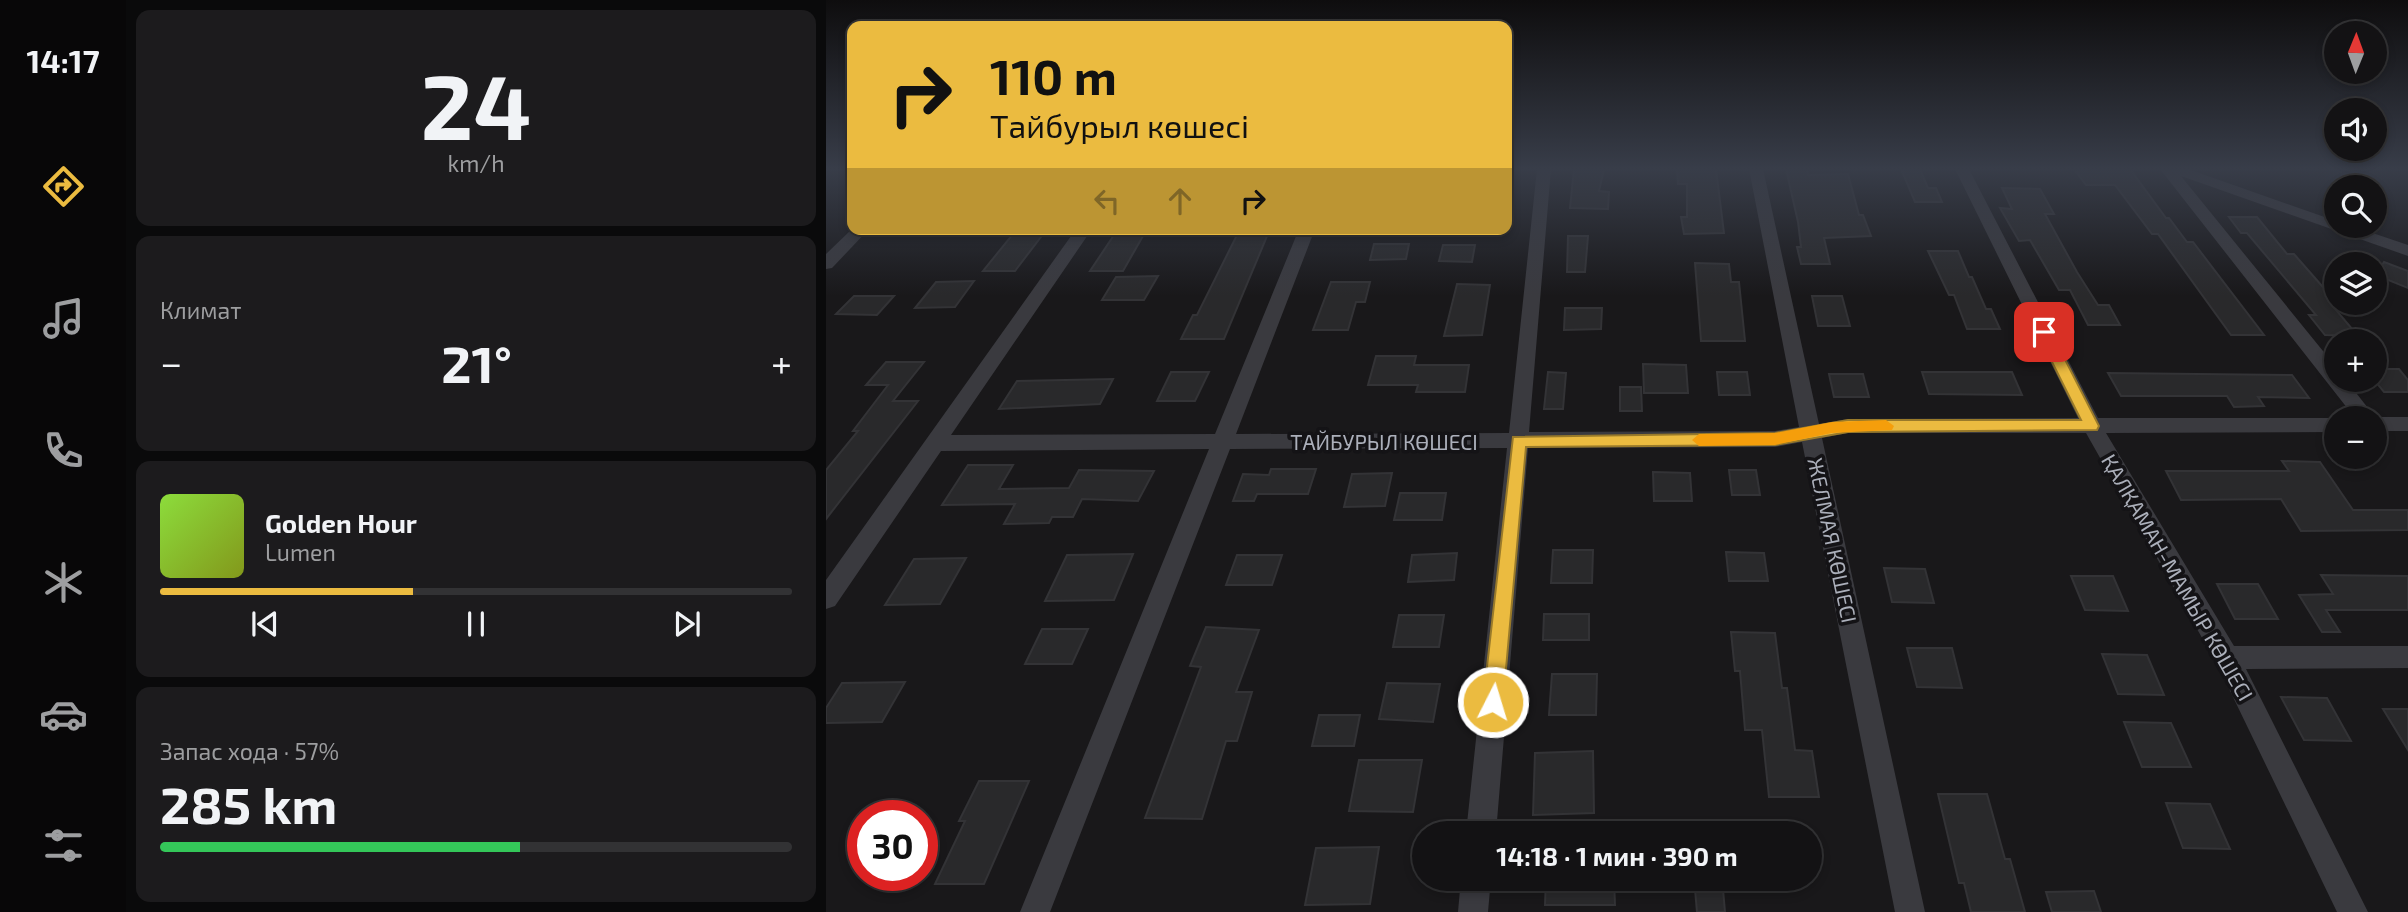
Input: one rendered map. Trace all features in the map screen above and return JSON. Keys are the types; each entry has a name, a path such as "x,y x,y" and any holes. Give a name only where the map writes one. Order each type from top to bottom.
{"street":[{"path":"1482,821 1540,212"},
{"name":"ЖЕЛМАЯ КӨШЕСІ","path":"1765,212 1910,912"},
{"name":"ҚАЛҚАМАН-МАМЫР КӨШЕСІ","path":"1984,212 2092,426 2227,658 2353,912"},
{"path":"2201,212 2356,406"},
{"path":"2295,212 2324,222"},
{"path":"826,264 855,235"},
{"path":"826,598 1080,235"},
{"path":"1035,912 1305,235"},
{"path":"2371,238 2408,251"},
{"path":"2387,424 2408,424"},
{"name":"ТАЙБУРЫЛ КӨШЕСІ","path":"935,443 1775,439 1848,426 2324,425"},
{"path":"2227,658 2408,657"},
{"path":"1473,912 1475,891"}],"building":[{"path":"1687,212 1721,212 1724,233 1684,234 1681,217 1687,217"},
{"path":"1796,212 1858,212 1859,215 1863,215 1871,236 1824,238 1830,264 1801,264 1797,247 1801,247"},
{"path":"2002,212 2053,212 2054,214 2045,214 2077,272 2098,305 2109,305 2120,325 2088,325 2070,290 2059,290 2030,240 2019,241"},
{"path":"2135,212 2161,212 2169,218 2187,242 2193,242 2264,335 2231,335 2158,234 2152,234"},
{"path":"2229,217 2257,217 2287,254 2294,254 2324,288 2324,315 2340,315 2352,329 2324,329 2324,334 2309,315 2316,315 2247,233 2241,233"},
{"path":"1012,235 1042,235 1015,271 983,271"},
{"path":"1114,235 1144,235 1123,271 1090,271"},
{"path":"1237,235 1267,235 1224,339 1181,339 1193,315 1197,315"},
{"path":"1568,236 1588,236 1585,272 1567,272"},
{"path":"1374,244 1409,244 1406,259 1370,260"},
{"path":"1443,245 1475,245 1472,262 1439,261"},
{"path":"1928,251 1958,251 1986,309 1991,309 2000,329 1967,329 1954,295 1949,295"},
{"path":"1695,263 1729,264 1731,282 1739,282 1745,341 1701,341"},
{"path":"2387,263 2408,271 2408,288 2387,279"},
{"path":"1158,276 1144,300 1102,300 1116,277"},
{"path":"974,281 955,307 915,308 936,282"},
{"path":"1331,282 1370,282 1365,302 1356,302 1348,330 1313,330"},
{"path":"1457,284 1490,285 1482,335 1444,336"},
{"path":"854,296 894,296 877,315 836,314"},
{"path":"1812,296 1842,296 1850,326 1818,326"},
{"path":"1565,308 1602,308 1601,329 1564,330"},
{"path":"1376,356 1416,356 1414,365 1469,365 1465,392 1416,392 1418,385 1368,385"},
{"path":"886,362 924,362 893,401 918,401 826,519 826,470 858,431 853,431 888,385 866,385"},
{"path":"1643,364 1686,365 1688,393 1644,393"},
{"path":"2387,369 2399,369 2408,380 2408,392 2387,392"},
{"path":"1171,372 1209,372 1195,401 1157,401"},
{"path":"1548,372 1566,373 1563,409 1544,409"},
{"path":"1717,372 1747,372 1750,395 1719,395"},
{"path":"1922,372 2012,372 2022,395 1929,394"},
{"path":"2108,373 2292,375 2309,398 2258,397 2264,406 2234,407 2227,396 2121,396"},
{"path":"1829,374 1863,374 1869,397 1834,397"},
{"path":"1113,379 1100,404 999,409 1017,381"},
{"path":"1620,387 1641,387 1642,411 1620,411"},
{"path":"2282,461 2320,462 2353,510 2408,510 2408,530 2301,531 2281,499 2181,500 2166,471 2289,471"},
{"path":"968,465 1013,465 999,489 1069,488 1079,470 1154,471 1138,501 1082,499 1073,517 1052,517 1049,523 1004,524 1015,504 942,505"},
{"path":"1271,469 1316,469 1308,494 1257,494 1254,501 1233,501 1243,474 1269,475"},
{"path":"1729,470 1756,470 1760,495 1732,495"},
{"path":"1653,472 1690,473 1692,501 1654,501"},
{"path":"1392,473 1385,506 1344,507 1352,474"},
{"path":"1400,493 1446,493 1442,520 1394,520"},
{"path":"1553,550 1593,550 1592,583 1551,583"},
{"path":"1726,552 1764,553 1768,581 1729,581"},
{"path":"1457,553 1454,580 1408,582 1412,555"},
{"path":"1133,554 1114,600 1045,601 1067,555"},
{"path":"1237,555 1282,555 1272,585 1226,585"},
{"path":"966,558 940,604 885,605 914,559"},
{"path":"1884,568 1925,569 1934,603 1892,602"},
{"path":"2321,575 2408,576 2408,610 2326,610 2340,632 2322,632 2299,595 2333,594"},
{"path":"2071,576 2113,576 2128,611 2085,610"},
{"path":"2217,584 2258,584 2278,619 2235,619"},
{"path":"1544,614 1589,614 1589,640 1543,640"},
{"path":"1399,615 1444,615 1439,647 1393,647"},
{"path":"1206,627 1259,630 1236,692 1252,692 1237,741 1226,741 1202,819 1145,818 1201,667 1190,666"},
{"path":"1042,629 1088,629 1072,664 1025,664"},
{"path":"1731,632 1775,633 1782,688 1787,688 1795,750 1812,751 1819,797 1769,797 1762,730 1745,730 1740,671 1735,671"},
{"path":"1907,648 1952,648 1962,688 1917,687"},
{"path":"2102,654 2147,655 2164,695 2118,694"},
{"path":"1552,674 1597,674 1596,715 1549,715"},
{"path":"905,682 882,722 826,723 826,708 842,683"},
{"path":"1387,683 1440,684 1433,722 1379,719"},
{"path":"2281,697 2327,698 2351,741 2304,740"},
{"path":"2383,709 2408,709 2408,750"},
{"path":"1319,715 1360,715 1354,746 1312,746"},
{"path":"2124,722 2171,723 2191,767 2142,767"},
{"path":"1593,751 1594,813 1533,815 1535,753"},
{"path":"1359,760 1422,760 1413,812 1349,811"},
{"path":"979,781 1029,781 984,884 938,884 938,878 965,821 959,821"},
{"path":"1938,794 1987,794 2005,859 2010,859 2025,912 1971,912 1964,883 1959,883"},
{"path":"2166,803 2210,804 2230,849 2183,848"},
{"path":"1379,847 1370,904 1305,905 1316,848"},
{"path":"1546,891 1614,891 1615,905 1545,905"},
{"path":"1695,891 1723,891 1725,912 1697,912"},
{"path":"2094,891 2101,912 2052,912 2046,892"}],"slow traffic":[{"path":"1699,440 1775,439 1832,427 1886,426"}],"route":[{"path":"1493,702 1518,441 1775,439 1848,426 2092,426 2044,332"}]}
